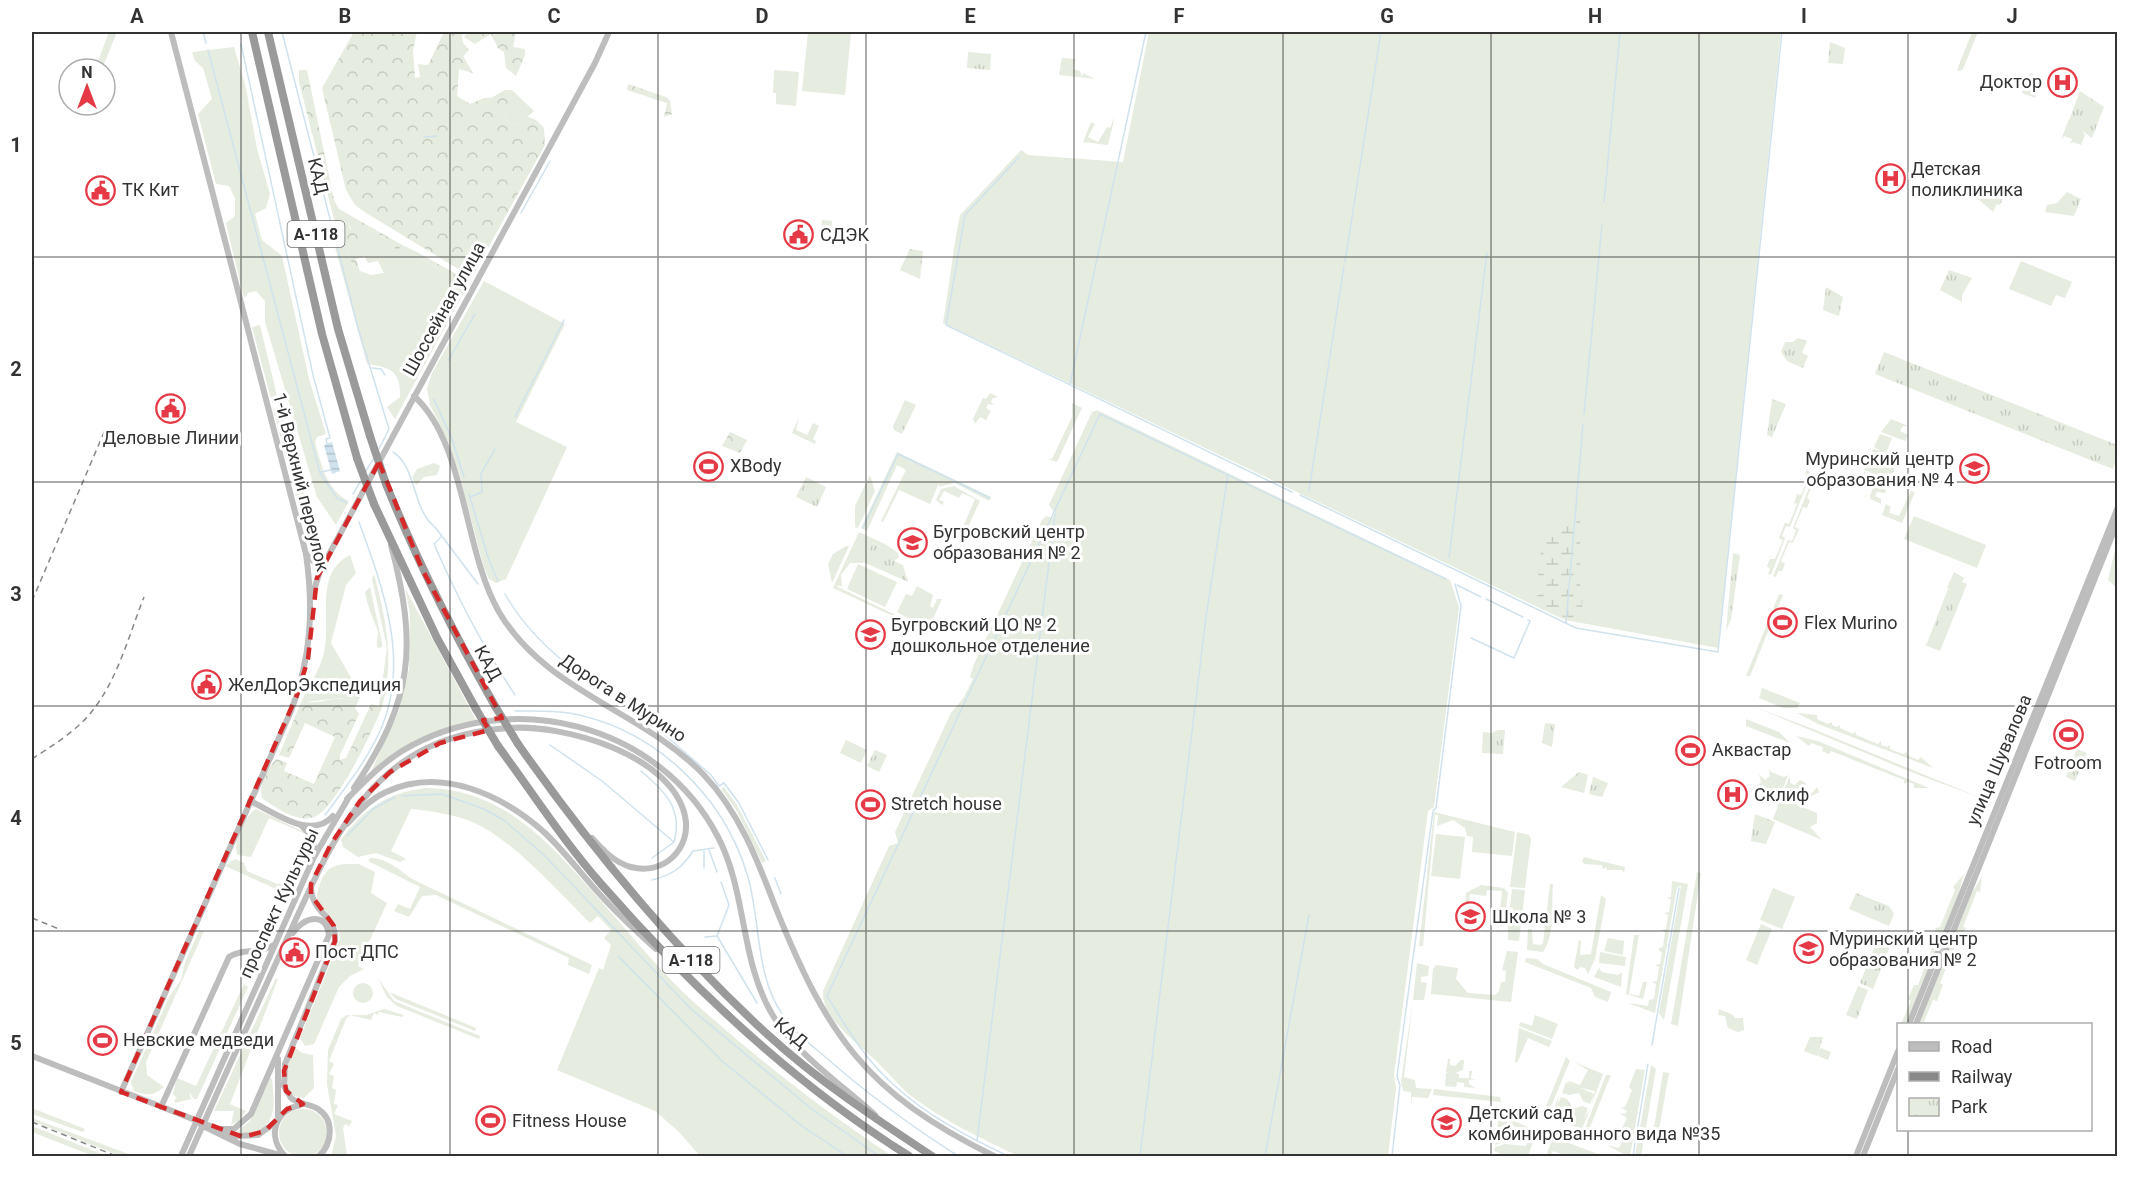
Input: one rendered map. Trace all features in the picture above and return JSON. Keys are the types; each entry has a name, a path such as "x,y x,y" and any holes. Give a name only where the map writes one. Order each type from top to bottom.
{"highway":[{"name":"КАД","path":"252,32 322,334 357,458 389,539 476,709 498,746 602,884 687,977 810,1086 909,1156"},
{"name":"КАД","path":"268,32 338,329 386,484 427,580 495,706 518,744 561,805 619,880 701,970 769,1036 891,1129 932,1156"}],"main road":[{"name":"1-й Верхний переулок","path":"121,1092 302,681 308,659 312,603 306,554 171,32"},
{"name":"Шоссейная улица","path":"312,603 315,584 326,560 595,63 609,32"},
{"name":"Дорога в Мурино","path":"414,396 429,413 441,437 484,581 508,625 549,669 582,692 671,744 706,777 721,794 746,836 809,986 841,1039 872,1076 903,1102 957,1138 994,1156"},
{"name":"улица Шувалова","path":"1909,1023 2118,507"},
{"name":"улица Шувалова","path":"1916,1023 2118,521"},
{"name":"проспект Культуры","path":"244,1023 314,856 381,745 402,691 407,660 406,615 389,539"},
{"path":"306,554 314,562 326,560"},
{"path":"347,799 401,752 444,732 491,719 512,717 563,723 609,737 644,755 685,790 717,835 732,869 754,970 772,1014 792,1041 891,1129"},
{"path":"338,833 373,787 413,757 440,743 471,733 522,728 561,731 590,739 646,766 676,797 684,813 684,841 678,853 660,866 640,869 630,867 612,858 561,805"},
{"path":"338,833 370,802 400,786 421,782 445,783 479,791 509,806 543,832 606,901 687,977"},
{"path":"250,801 301,825 323,825 342,807"},
{"path":"301,825 314,842 314,856"},
{"name":"проспект Культуры","path":"244,1023 338,833"},
{"path":"311,884 314,905 331,921 336,934 333,948 285,1064 286,1091 291,1098 320,1110 328,1124 329,1143 319,1156"},
{"path":"220,1129 234,1129 247,1120 326,947 328,927 320,919 308,919 300,923 285,943"},
{"path":"161,1107 229,957 233,954 265,951 275,945"},
{"path":"181,1156 244,1023"},
{"path":"189,1156 244,1023"},
{"path":"281,1047 276,1072 277,1146 284,1156"},
{"path":"32,1056 236,1136 251,1137 265,1131 287,1110 303,1104"},
{"path":"1856,1156 1897,1056"},
{"path":"1863,1156 1897,1074"},
{"path":"193,1120 212,1132 240,1144 284,1156"}],"highlighted area":[{"path":"379,462 422,569 502,718 483,720 489,730 440,743 390,772 360,801 331,844 311,884 311,895 334,926 335,941 284,1071 286,1091 303,1104 287,1109 265,1131 243,1137 121,1092 297,695 308,659 317,578"}],"green space":[{"path":"109,32 117,32 107,57 100,57"},
{"path":"354,32 417,32 413,50 415,78 420,77 418,64 428,65 444,32 461,32 463,43 469,50 463,56 473,73 459,69 457,96 470,104 484,98 507,98 510,103 503,109 510,124 518,125 521,118 526,116 536,120 544,128 545,145 473,275 470,276 366,213 355,205 346,190 322,88"},
{"path":"467,32 516,32 513,47 525,49 525,55 516,76 506,68 504,52 498,48 491,34 475,44 464,37"},
{"path":"808,32 851,32 845,95 802,91"},
{"path":"1149,32 1781,32 1718,648 1565,620 943,323 960,215 1021,150 1028,155 1123,162"},
{"path":"1972,32 1978,32 1963,69 1957,70"},
{"path":"1830,42 1845,48 1843,64 1828,63"},
{"path":"234,47 246,88 257,149 270,194 266,208 255,214 262,240 282,256 309,379 326,434 317,437 315,442 320,459 330,484 335,491 349,501 336,525 317,497 265,322 265,301 256,291 248,293 245,298 243,295 226,223 235,216 235,198 229,186 216,184 198,114 212,99 203,68 195,61 192,52"},
{"path":"968,52 991,54 990,70 967,68"},
{"path":"1062,58 1076,59 1073,69 1080,71 1082,77 1083,73 1095,79 1059,75 1060,68 1063,68 1060,67"},
{"path":"299,70 307,70 334,200 339,209 404,246 397,250 393,247 394,244 362,225 348,223 350,229 361,235 362,251 366,256 356,259 361,275 357,275 339,239 299,82"},
{"path":"774,70 799,72 796,106 776,104 776,93 773,93"},
{"path":"2030,73 2043,78 2035,98 2022,93"},
{"path":"628,84 666,97 670,101 672,114 664,117 667,103 627,90"},
{"path":"505,90 512,90 534,111 518,125 510,124 503,109 491,98"},
{"path":"2080,91 2104,107 2092,138 2069,121"},
{"path":"1115,116 1108,145 1083,142 1091,122 1095,124 1088,137 1098,142 1107,127 1110,128"},
{"path":"2069,119 2078,125 2085,135 2081,145 2073,142 2070,144 2072,139 2064,136 2061,140"},
{"path":"1982,185 2005,194 2000,205 1997,204 1993,212 1977,198"},
{"path":"2067,192 2081,199 2074,216 2045,212 2047,205 2057,203"},
{"path":"822,220 832,221 832,227 846,228 845,232 840,236 821,232"},
{"path":"348,223 362,225 394,244 393,247 397,250 404,246 415,251 412,254 468,285 395,419 387,407 400,397 399,382 393,372 388,369 367,364 334,243 339,239 357,275 361,275 360,271 371,275 384,273 378,261 368,263"},
{"path":"910,249 923,251 920,279 900,270"},
{"path":"415,251 469,281 468,285 412,254"},
{"path":"2021,261 2072,282 2065,298 2056,295 2051,306 2009,289"},
{"path":"1949,270 1972,278 1962,295 1962,302 1940,290"},
{"path":"484,281 565,324 516,422 567,447 506,579 496,583 489,579 484,568 458,470 447,439 430,405 427,389 432,373"},
{"path":"1826,287 1843,297 1839,316 1823,310"},
{"path":"260,325 277,396 271,399 252,327"},
{"path":"1798,338 1807,341 1802,353 1808,356 1803,368 1787,361 1781,352 1785,342 1793,342"},
{"path":"1884,352 2117,445 2117,457 2113,469 1875,374"},
{"path":"990,393 998,397 993,398 991,402 994,405 988,404 986,408 991,411 986,420 980,417 975,424 973,419 983,398 986,399"},
{"path":"1772,399 1786,404 1772,437 1767,435"},
{"path":"905,400 916,405 902,434 894,430 893,426"},
{"path":"1072,403 1082,408 1057,462 1048,459 1052,459 1072,417"},
{"path":"281,406 306,501 298,504 273,409"},
{"path":"1097,410 1450,580 1459,607 1434,807 1428,811 1394,1075 1396,1089 1388,1156 1018,1156 949,1121 910,1095 841,1029 824,1001 823,991 889,846 898,843 895,832 951,713 964,697 973,679 970,677 974,664 1042,520 1046,516 1052,518 1055,513 1049,505 1092,412"},
{"path":"799,417 796,430 807,435 813,423 819,426 813,439 816,441 815,444 792,433"},
{"path":"1891,419 1908,426 1903,426 1900,431 1908,435 1905,441 1881,432"},
{"path":"730,432 747,440 740,453 722,446"},
{"path":"1880,434 1892,438 1887,451 1879,454 1879,460 1888,462 1890,454 1899,459 1896,467 1887,464 1895,468 1890,480 1864,470 1870,457 1877,460 1870,456 1873,449 1881,451 1874,447"},
{"path":"897,452 991,497 989,501 955,483 939,487 939,483 930,504 899,490 883,522 881,521 906,470 897,465 867,531 861,528"},
{"path":"434,463 440,466 437,475 424,477 416,485 412,478 417,469"},
{"path":"1807,469 1811,474 1790,527 1786,526 1782,536 1785,538 1771,575 1768,574 1770,569 1767,566 1770,559 1775,559 1783,540 1779,538 1785,523 1789,524 1797,504 1794,503 1797,494 1801,495 1809,476 1805,474"},
{"path":"1864,472 1890,482 1883,488 1886,490 1885,493 1877,492 1875,496 1881,499 1881,504 1871,499 1869,501 1871,497 1868,496 1875,482 1864,477"},
{"path":"1819,473 1818,479 1815,478 1807,498 1810,500 1807,508 1803,507 1795,527 1799,529 1793,543 1789,542 1781,561 1785,564 1782,571 1778,571 1776,577 1773,576 1788,540 1792,541 1796,530 1793,528 1814,475 1818,477"},
{"path":"870,475 875,491 858,528 855,527 855,506"},
{"path":"806,477 826,487 817,507 796,497"},
{"path":"954,486 980,501 967,529 963,527 975,499 962,493 959,498 944,491 939,500 944,502 942,505 936,500 941,489"},
{"path":"1911,491 1915,492 1902,523 1882,515 1886,504 1891,507 1889,513 1899,516"},
{"path":"1914,516 1986,545 1977,568 1904,539"},
{"path":"1580,519 1580,585 1583,593 1581,621 1556,615 1534,597 1541,594 1542,581 1538,574 1542,541 1566,520"},
{"path":"859,532 885,544 883,548 873,543 863,563 850,563 841,575 842,586 836,586 912,623 913,621 897,612 906,594 912,596 917,586 933,595 930,606 933,608 937,599 942,599 927,632 833,588"},
{"path":"2117,541 2117,588 2108,580"},
{"path":"873,543 882,548 885,544 898,553 899,557 894,561 903,565 908,582 863,562"},
{"path":"849,546 832,583 828,564 833,554"},
{"path":"1733,553 1740,555 1731,619 1726,631"},
{"path":"350,555 356,573 346,585 331,643 361,695 347,700 341,698 305,702 302,700 324,653 326,599 331,574 339,563"},
{"path":"858,564 897,582 885,607 847,589"},
{"path":"1954,572 1964,578 1962,582 1967,584 1940,651 1925,645 1927,643 1937,646 1958,593 1947,588"},
{"path":"374,574 385,624 388,657 386,690 382,707 379,706 387,648 372,579"},
{"path":"370,587 382,643 382,647 378,648 378,631 365,592"},
{"path":"405,588 476,720 461,723 420,739 395,753 371,771 398,713 409,669 410,614"},
{"path":"1948,589 1959,593 1937,647 1927,643"},
{"path":"1779,594 1783,595 1750,676 1746,676"},
{"path":"1762,688 1800,703 1797,708 1783,708 1759,698"},
{"path":"361,695 355,708 359,714 340,755 340,760 346,758 371,704 382,707 353,768 323,811 314,817 301,818 287,814 263,799 261,789 264,777 277,759 287,763 284,771 314,784 335,737 305,723 289,758 279,755 302,700 313,702 347,700"},
{"path":"1752,706 1813,729 1981,798 1916,774"},
{"path":"1797,713 1817,715 1817,719 1828,724 1832,722 1832,725 1837,727 1840,725 1840,728 1853,734 1855,731 1856,735 1878,744 1881,741 1881,745 1887,747 1890,745 1890,749 1903,754 1907,752 1907,755 1918,760 1921,757 1933,768 1818,724"},
{"path":"1746,719 1779,732 1790,743 1746,726"},
{"path":"1545,723 1555,724 1552,747 1542,743"},
{"path":"1505,730 1503,754 1482,753 1483,732 1492,733"},
{"path":"1796,736 1818,741 1929,788 1914,788 1914,784 1908,782 1904,784 1904,780 1831,751 1829,754 1822,751 1823,747 1811,743 1809,746"},
{"path":"846,740 867,750 861,763 840,753"},
{"path":"2077,749 2087,753 2075,781 2066,777"},
{"path":"875,750 887,755 879,772 867,766"},
{"path":"1769,768 1771,772 1784,777 1788,775 1780,796 1756,787 1761,782 1759,774 1765,780 1770,776"},
{"path":"1579,772 1588,775 1584,793 1561,787"},
{"path":"1790,776 1790,783 1795,785 1800,780 1806,783 1806,791 1812,793 1817,787 1819,792 1810,797 1805,806 1781,797"},
{"path":"1593,777 1608,783 1602,797 1589,794"},
{"path":"724,787 737,805 766,861 762,863 737,811 721,789"},
{"path":"426,788 477,797 520,821 558,854 657,965 698,1006 792,1084 892,1156 700,1156 679,1132 655,1111 557,1070 599,968 603,970 611,945 604,938 611,930 598,916 590,923 517,852 485,828 470,821 441,813 411,809 391,851 406,859 400,862 376,853 358,857 343,847 341,840 367,811 388,798"},
{"path":"1781,798 1817,813 1817,823 1810,827 1822,840 1773,819"},
{"path":"256,809 306,833 310,838 312,853 295,859 306,834 269,818 251,857 238,855 236,844 238,837 248,817"},
{"path":"1434,812 1515,832 1512,856 1472,852 1473,837 1467,836 1465,828 1453,820 1437,826 1438,815 1435,815 1423,946 1419,946"},
{"path":"1755,814 1775,822 1766,844 1751,841"},
{"path":"1517,832 1529,835 1531,839 1525,888 1510,887"},
{"path":"1436,834 1465,837 1460,879 1431,876"},
{"path":"1584,857 1625,867 1624,873 1622,870 1607,870 1606,867 1603,869 1602,865 1584,864 1582,861"},
{"path":"370,858 387,862 412,879 592,965 589,974 568,965 569,958 436,895 422,896 409,917 394,911 398,904 410,909 420,887 368,861"},
{"path":"235,859 244,863 247,871 277,884 282,883 292,865 308,860 299,879 285,893 225,866"},
{"path":"359,864 375,872 371,893 387,903 358,966 364,969 350,976 339,987 314,1044 305,1046 300,1038 340,939 335,923 317,901 319,885 324,875 334,866"},
{"path":"1697,872 1701,873 1678,1026 1671,1024"},
{"path":"1964,874 1957,899 1906,1023 1901,1023 1911,1001 1908,999 1914,985 1918,985 1934,943 1931,941 1936,928 1940,927 1955,890 1953,887"},
{"path":"1982,876 1980,892 1977,891 1963,927 1966,928 1959,945 1956,944 1940,983 1943,985 1937,1001 1933,1000 1923,1023 1919,1023 1972,893"},
{"path":"1672,881 1688,884 1664,1020 1659,1013 1681,886 1677,887 1655,1013 1628,1003 1648,1006 1649,1000 1654,999 1656,984 1652,982 1657,981 1659,967 1655,965 1660,964 1662,953 1658,949 1663,947 1665,932 1661,930 1666,929 1668,915 1664,913 1669,912 1671,900 1667,897 1671,897"},
{"path":"1550,884 1553,884 1550,936 1543,952 1527,950 1528,929 1532,929 1533,944 1543,943"},
{"path":"1481,885 1504,888 1508,893 1504,924 1499,924 1502,891 1487,890 1486,896 1470,894 1469,904 1480,906 1479,909 1465,906 1466,893"},
{"path":"1773,888 1795,897 1782,929 1760,920"},
{"path":"1512,889 1525,890 1519,941 1508,940 1508,919 1512,919 1513,908 1510,907"},
{"path":"1856,893 1889,906 1894,914 1889,926 1849,909"},
{"path":"1601,895 1606,899 1595,959 1588,974 1585,968 1580,967 1578,970 1574,967 1579,940 1581,941 1580,955 1591,954"},
{"path":"1761,924 1772,929 1757,965 1746,960"},
{"path":"199,931 204,931 146,1062 147,1075 164,1087 150,1094 134,1091 131,1082 169,997 181,980 185,962"},
{"path":"1880,934 1893,939 1873,989 1860,983"},
{"path":"1634,935 1639,935 1629,994 1639,996 1643,982 1647,982 1643,999 1626,994"},
{"path":"1608,938 1624,941 1623,955 1604,951"},
{"path":"1507,951 1518,952 1511,1002 1431,994 1433,969 1436,965 1458,968 1456,979 1468,993 1495,995 1499,991 1501,982 1505,982 1506,971 1502,970"},
{"path":"1600,952 1626,957 1625,966 1599,963"},
{"path":"1526,958 1537,959 1543,964 1611,992 1608,1002 1595,997 1591,988 1525,962"},
{"path":"1417,963 1429,966 1428,976 1421,977 1421,982 1427,983 1424,1000 1413,1000"},
{"path":"1599,968 1602,972 1618,975 1622,972 1621,987 1594,977"},
{"path":"276,978 278,979 230,1104 246,1111 239,1121 231,1125 234,1111 214,1111"},
{"path":"378,978 394,1001 480,1036 479,1039 397,1006 387,997"},
{"path":"363,983 370,986 373,993 370,1000 363,1003 356,1000 353,993 356,986"},
{"path":"244,984 248,987 197,1099 194,1099 189,1092 191,1099 175,1103 174,1100 177,1098 173,1094 177,1078 196,1086"},
{"path":"1858,986 1868,990 1857,1019 1846,1015"},
{"path":"389,992 476,1028 475,1031 396,999"},
{"path":"1413,1000 1404,1077 1415,1080 1416,1088 1432,1089 1428,1098 1412,1097 1411,1104 1411,1092 1403,1091 1401,1081"},
{"path":"384,1009 404,1015 402,1017 379,1012 378,1015 374,1013 371,1020 350,1015 366,1015"},
{"path":"1719,1009 1735,1018 1743,1018 1744,1030 1738,1032 1728,1028 1725,1016 1718,1015"},
{"path":"350,1015 346,1019 329,1061 334,1064 329,1074 334,1076 332,1088 336,1090 334,1104 338,1105 334,1114 352,1121 349,1126 345,1124 343,1128 347,1156 331,1156 336,1136 327,1084 328,1050 341,1019"},
{"path":"1535,1015 1558,1024 1552,1039 1519,1026 1520,1022 1532,1026"},
{"path":"1519,1028 1552,1041 1549,1047 1528,1038 1517,1063 1515,1062"},
{"path":"1810,1037 1823,1037 1819,1051 1821,1048 1831,1052 1828,1060 1818,1056 1819,1053 1817,1056 1804,1051"},
{"path":"294,1047 302,1053 313,1055 314,1088 304,1098 294,1096 288,1085 288,1065"},
{"path":"1566,1057 1570,1061 1547,1116 1543,1114"},
{"path":"1448,1059 1450,1059 1450,1065 1455,1066 1464,1060 1463,1070 1455,1073 1459,1074 1459,1078 1469,1078 1469,1071 1472,1071 1471,1079 1476,1080 1469,1080 1469,1084 1475,1088 1464,1087 1464,1083 1457,1082 1456,1087 1445,1086 1446,1073 1449,1073 1446,1072"},
{"path":"1574,1062 1603,1074 1591,1106 1595,1091 1581,1088 1580,1091 1579,1088 1568,1083 1569,1081 1580,1085 1588,1070"},
{"path":"1651,1065 1656,1069 1641,1156 1635,1156"},
{"path":"1636,1069 1645,1070 1630,1156 1627,1156 1607,1145 1619,1148 1625,1135 1622,1128 1627,1118 1619,1113 1625,1114 1627,1111 1621,1107 1625,1107 1632,1090 1629,1087"},
{"path":"1663,1072 1669,1073 1657,1141 1652,1140"},
{"path":"1606,1075 1611,1075 1588,1132 1584,1131"},
{"path":"270,1078 272,1079 274,1102 269,1121 259,1132 235,1133 250,1121"},
{"path":"1566,1082 1579,1088 1579,1091 1581,1088 1594,1094 1590,1104 1583,1101 1579,1093 1569,1095 1562,1093"},
{"path":"1434,1089 1500,1097 1501,1102 1433,1095"},
{"path":"1559,1095 1557,1108 1572,1110 1584,1119 1591,1107 1582,1129 1570,1125 1572,1119 1565,1116 1562,1121 1551,1117"},
{"path":"1561,1097 1567,1099 1573,1109 1582,1106 1588,1108 1584,1119 1571,1114 1572,1109 1569,1113 1556,1108"},
{"path":"32,1108 85,1129 83,1132 32,1114"},
{"path":"303,1109 320,1116 327,1133 320,1150 303,1157 286,1150 279,1133 286,1116"},
{"path":"1499,1114 1505,1117 1508,1125 1505,1142 1495,1145"},
{"path":"32,1118 134,1156 120,1156 32,1121"},
{"path":"1507,1118 1537,1131 1528,1156 1506,1156 1494,1151 1495,1147 1505,1144 1526,1146 1531,1133 1509,1124"},
{"path":"32,1126 107,1156 93,1156 32,1132"},
{"path":"1553,1137 1603,1156 1567,1156 1553,1151 1551,1155 1547,1153"}],"water":[{"path":"332,442 340,471 332,474 324,445"}],"waterway":[{"path":"203,32 206,43"},
{"path":"282,32 358,328 389,429 379,449"},
{"path":"1070,384 1146,32"},
{"path":"1345,262 1381,32"},
{"path":"1604,202 1620,32"},
{"path":"1300,495 1576,628 1718,652 1782,32"},
{"path":"241,44 313,375 330,438 326,439 327,444"},
{"path":"208,50 320,473 337,498 347,503"},
{"path":"424,137 437,136"},
{"path":"1019,157 965,215 946,325 1292,492"},
{"path":"521,213 550,161"},
{"path":"1584,414 1602,225"},
{"path":"1449,558 1487,253"},
{"path":"1309,491 1344,266"},
{"path":"448,361 475,314"},
{"path":"515,417 564,320"},
{"path":"372,368 381,369 385,375"},
{"path":"434,399 452,439 464,477"},
{"path":"1008,1156 948,1125 906,1096 884,1076 866,1054 827,996 1100,414 1446,579"},
{"path":"1566,623 1583,424"},
{"path":"470,497 482,492 481,474 495,449"},
{"path":"393,452 406,468 428,520 478,584"},
{"path":"863,528 898,454 990,498"},
{"path":"365,472 374,458"},
{"path":"321,472 331,470"},
{"path":"1140,1156 1206,617 1228,474"},
{"path":"353,494 362,479"},
{"path":"469,494 489,560 498,581"},
{"path":"977,1141 1055,514"},
{"path":"325,815 355,774 380,731 389,705 393,679 390,625 377,573 359,522"},
{"path":"441,537 434,544 452,583 481,640 515,695"},
{"path":"1392,1156 1400,1085 1397,1076 1433,811 1436,808 1461,606 1455,584"},
{"path":"1457,585 1481,597"},
{"path":"505,594 540,640 583,677"},
{"path":"1486,599 1523,617"},
{"path":"1471,638 1514,658 1530,621 1528,620"},
{"path":"515,711 562,712 600,721 629,733 657,750 681,770 703,793 722,819 737,847 752,895 763,967 768,985 784,1017 802,1038 855,1082 906,1121 958,1156"},
{"path":"658,729 711,775 719,786 724,783 739,803 768,860"},
{"path":"550,745 602,781 674,842"},
{"path":"641,771 658,786 670,802 676,820 674,842 652,858"},
{"path":"402,796 442,794 484,809 505,821 545,856 691,1009 813,1110 879,1156"},
{"path":"347,836 373,809 395,797"},
{"path":"652,880 676,870 693,851 714,848"},
{"path":"709,850 717,872"},
{"path":"704,851 704,868"},
{"path":"775,878 781,894"},
{"path":"705,937 717,936 729,905 721,882"},
{"path":"1652,1045 1679,888"},
{"path":"1265,1156 1309,915"},
{"path":"717,936 757,1003"},
{"path":"618,956 722,1061 802,1126 847,1156"},
{"path":"1633,1156 1648,1064"}],"railway":[{"path":"32,601 105,430"},
{"path":"32,759 80,725 102,698 122,656 144,597"},
{"path":"32,918 59,929"},
{"path":"32,1122 116,1156"}],"place":[{"name":"Доктор","path":"2063,82"},
{"name":"Детская поликлиника","path":"1890,179"},
{"name":"ТК Кит","path":"101,190"},
{"name":"СДЭК","path":"799,235"},
{"name":"Деловые Линии","path":"171,409"},
{"name":"XBody","path":"709,466"},
{"name":"Муринский центр образования № 4","path":"1975,469"},
{"name":"Бугровский центр образования № 2","path":"912,542"},
{"name":"Flex Murino","path":"1783,623"},
{"name":"Бугровский ЦО № 2 дошкольное отделение","path":"870,635"},
{"name":"ЖелДорЭкспедиция","path":"207,685"},
{"name":"Fotroom","path":"2068,734"},
{"name":"Аквастар","path":"1691,750"},
{"name":"Склиф","path":"1733,795"},
{"name":"Stretch house","path":"870,804"},
{"name":"Школа № 3","path":"1471,917"},
{"name":"Муринский центр образования № 2","path":"1808,949"},
{"name":"Пост ДПС","path":"294,952"},
{"name":"Невские медведи","path":"102,1040"},
{"name":"Fitness House","path":"491,1121"},
{"name":"Детский сад комбинированного вида №35","path":"1447,1123"}]}
